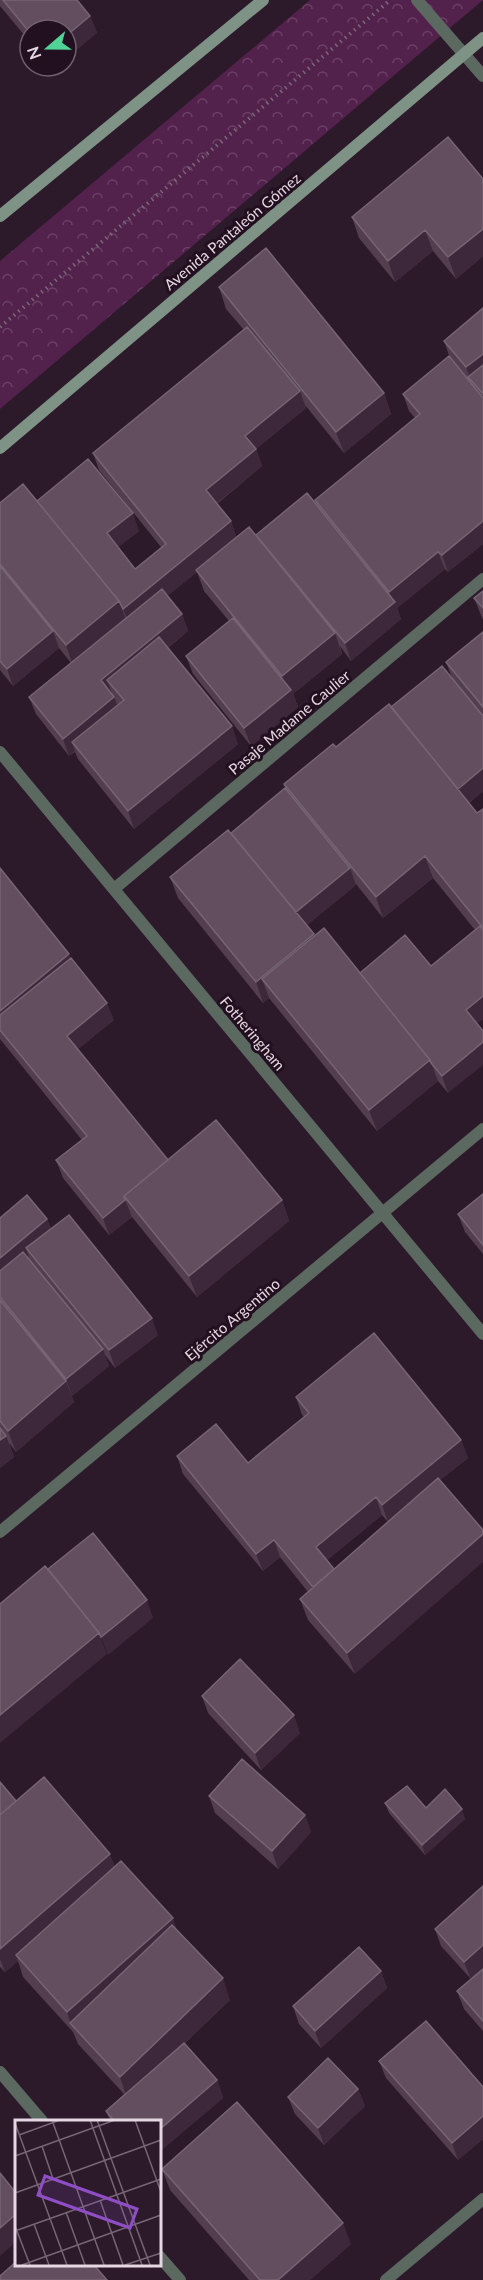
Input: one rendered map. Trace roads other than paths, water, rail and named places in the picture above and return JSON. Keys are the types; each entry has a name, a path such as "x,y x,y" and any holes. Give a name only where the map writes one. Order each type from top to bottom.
{"main road":[{"path":"0,216 263,0"},
{"name":"Avenida Pantaleón Gómez","path":"0,448 483,38"}],"street":[{"path":"417,0 483,76"},
{"name":"Pasaje Madame Caulier","path":"114,889 483,579"},
{"name":"Fotheringham","path":"0,752 483,1334"},
{"name":"Ejército Argentino","path":"0,1532 483,1129"},
{"path":"3,2081 41,2120"},
{"path":"386,2280 483,2199"},
{"path":"160,2257 180,2280"}]}
